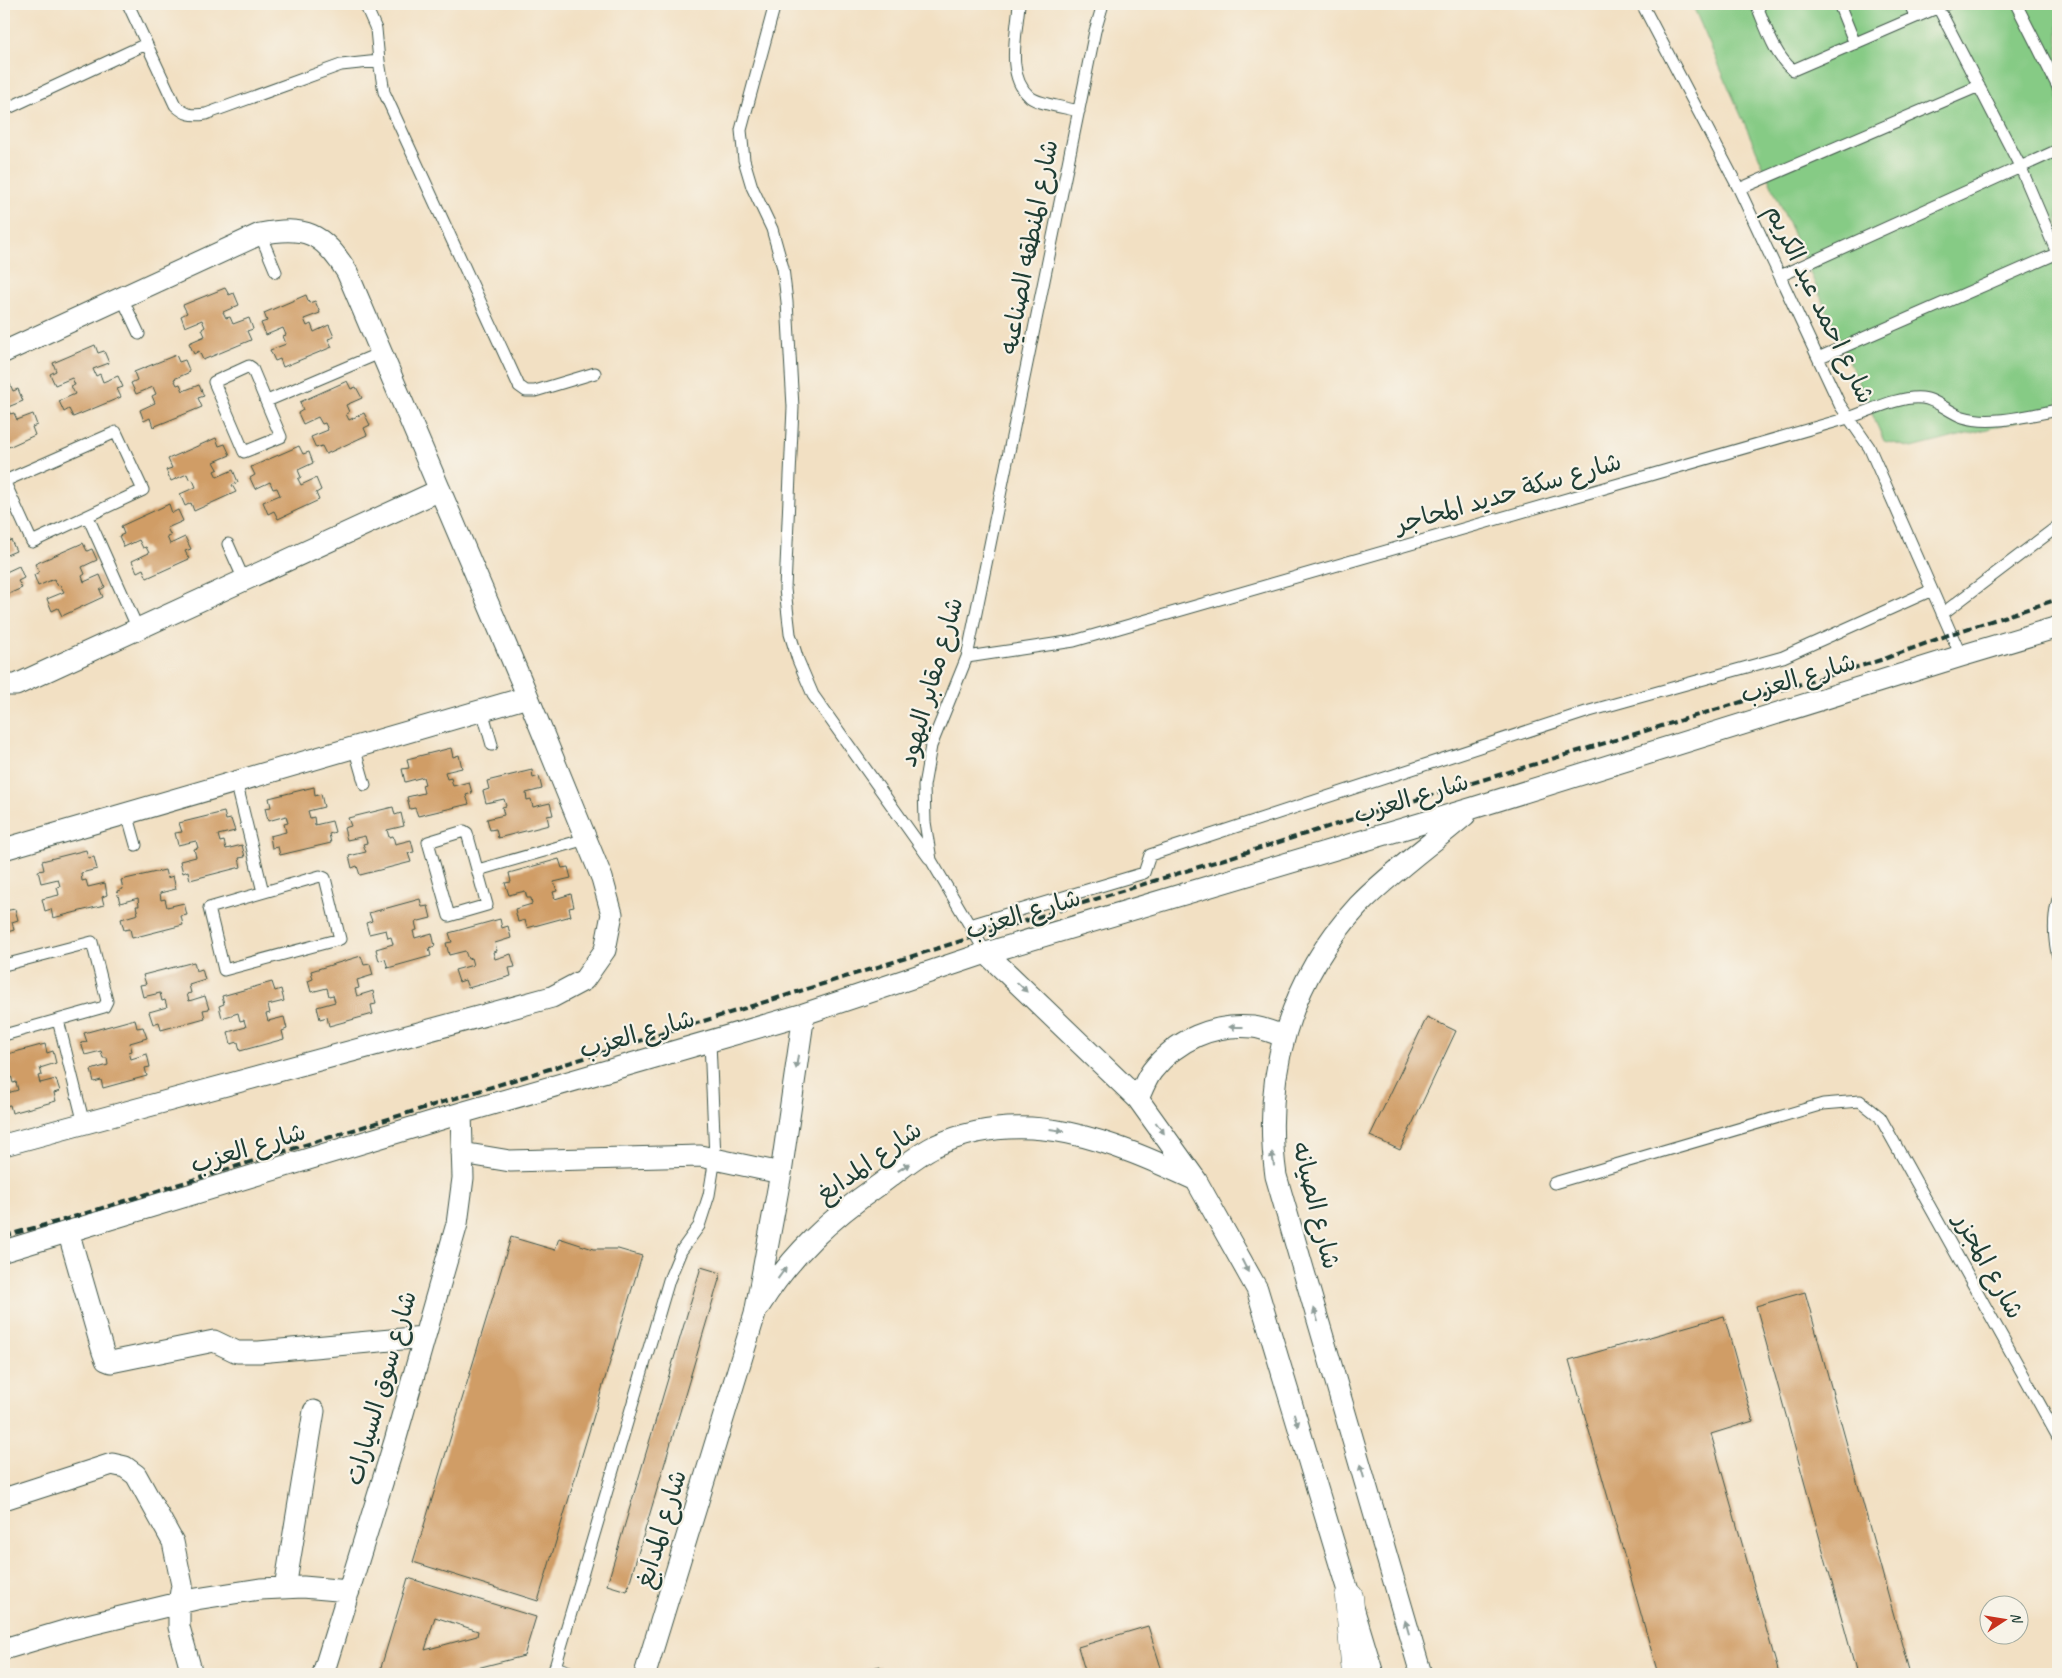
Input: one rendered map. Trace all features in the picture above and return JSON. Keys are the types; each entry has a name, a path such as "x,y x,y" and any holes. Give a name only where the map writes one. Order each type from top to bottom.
{"highway":[{"path":"1349,1597 1356,1674"}],"street":[{"path":"4,352 260,234 286,229 311,234 333,250 347,272 528,697 602,878 612,914 605,950 584,980 552,997 4,1145"},
{"path":"4,685 16,685 440,490"},
{"name":"شارع العزب","path":"4,1251 461,1113 804,1014 986,953 1473,808 2058,627"},
{"path":"4,848 528,697"},
{"name":"شارع الصيانه","path":"1420,1674 1276,1176 1272,1148 1272,1101 1283,1036 1305,981 1320,954 1339,929 1382,884 1473,808"},
{"path":"986,953 1138,1099 1196,1180 1257,1289 1372,1674"},
{"name":"شارع المدابغ","path":"645,1674 755,1314 782,1173 804,1014"},
{"path":"1138,1099 1151,1072 1172,1050 1197,1035 1225,1027 1255,1027 1283,1036"},
{"name":"شارع سوق السيارات","path":"324,1674 460,1210 461,1113"},
{"name":"شارع المدابغ","path":"755,1314 788,1265 832,1218 934,1147 955,1139 985,1132 1023,1128 1071,1132 1117,1146 1196,1180"},
{"path":"462,1154 510,1161 700,1156 782,1173"},
{"path":"68,1231 103,1352 106,1360 111,1362 214,1341 237,1352 259,1352 424,1337"},
{"path":"285,1588 314,1411"},
{"path":"4,1498 112,1464 125,1467 136,1475 172,1542 182,1585 179,1603 179,1627 192,1674"},
{"path":"4,1649 179,1603 260,1589 285,1588 349,1591"}],"lane":[{"path":"128,4 175,105 182,113 192,116 206,114 341,65 379,61"},
{"path":"365,4 376,29 384,92 519,386 526,391 535,391 595,373"},
{"path":"775,4 742,130 744,160 752,187 772,229 783,268 788,302 794,408 785,589 790,634 798,660 814,694 931,860"},
{"path":"1019,4 1015,57 1016,80 1031,98 1079,111"},
{"name":"شارع المنطقه الصناعيه","path":"1001,499 1079,111 1103,4"},
{"name":"شارع احمد عبد الكريم","path":"1642,4 1739,189 1848,418 1869,447 1961,656"},
{"path":"1756,4 1780,56 1785,64 1793,70 1942,6 1979,86 2021,168 2058,253 1818,358"},
{"path":"1839,4 1855,44"},
{"path":"1910,4 1915,16"},
{"path":"2016,4 2058,87"},
{"path":"4,110 146,44"},
{"path":"1739,189 1979,86"},
{"path":"1780,276 2058,150"},
{"path":"260,234 276,272"},
{"path":"122,298 139,334"},
{"path":"266,401 380,353"},
{"path":"250,366 266,401 282,437 244,452 214,382 250,366"},
{"name":"شارع سكة حديد المحاجر","path":"967,657 1074,641 1848,418 1906,399 1923,398 1966,418 1984,420 2058,410"},
{"path":"116,432 143,490 88,517 32,542 5,482 116,432"},
{"name":"شارع مقابر اليهود","path":"986,953 931,860 925,822 924,786 931,746 967,657 1001,499"},
{"path":"88,517 138,629"},
{"path":"1942,614 2058,526"},
{"path":"228,544 244,580"},
{"path":"970,925 1144,873 1150,855 1586,712 1783,657 1932,590"},
{"path":"482,710 492,744"},
{"path":"354,747 365,785"},
{"path":"236,781 263,892"},
{"path":"127,813 136,845"},
{"path":"466,832 478,870 487,905 449,916 428,842 466,832"},
{"path":"478,870 586,839"},
{"path":"323,876 340,939 224,970 209,908 263,892 323,876"},
{"path":"2058,899 2054,915 2054,937 2058,957"},
{"path":"4,965 92,942 107,1004 4,1035"},
{"path":"58,1020 84,1124"},
{"path":"575,1674 554,1671 669,1280 681,1251 699,1226 709,1196 715,1158 710,1042"},
{"name":"شارع المجزر","path":"1554,1183 1823,1104 1860,1101 1880,1117 2058,1437"}],"green space":[{"path":"1692,4 2058,4 2058,411 1912,448 1884,441"}],"building":[{"path":"225,288 229,295 234,293 239,305 223,312 226,318 230,317 233,324 249,318 253,329 247,331 251,340 203,360 199,351 194,354 189,343 205,336 202,329 205,327 202,320 185,327 181,316 187,313 183,305"},
{"path":"306,295 309,303 315,301 320,313 304,319 307,326 311,324 314,332 329,325 334,337 328,339 332,347 283,367 280,359 275,361 270,350 286,344 283,336 286,335 283,328 266,335 261,323 267,321 264,313"},
{"path":"95,345 98,353 104,351 109,363 93,369 96,376 100,374 103,382 118,376 123,387 117,389 121,397 73,417 69,409 64,412 59,401 75,394 71,386 75,385 72,378 55,385 50,374 56,371 53,363"},
{"path":"176,355 179,362 185,360 190,372 174,379 177,385 180,384 183,391 199,385 204,396 198,398 202,407 153,427 150,418 144,421 140,410 155,403 152,396 156,394 153,387 136,394 131,383 137,380 134,372"},
{"path":"347,381 351,389 356,387 362,398 346,405 349,412 346,414 349,420 364,413 370,425 364,428 367,435 326,454 322,446 316,448 311,437 328,430 325,423 322,424 318,417 303,424 298,413 303,410 300,402"},
{"path":"10,384 13,391 18,389 23,401 8,407 10,414 14,413 17,420 33,414 37,425 32,427 35,435 4,449 4,386"},
{"path":"216,438 219,446 225,444 230,455 214,462 218,469 214,471 217,477 233,470 238,482 232,485 236,492 194,511 191,503 185,506 180,494 196,487 193,480 190,481 187,474 171,481 166,470 172,468 168,459"},
{"path":"299,446 303,454 309,452 313,463 298,470 301,477 298,479 301,485 316,478 321,490 316,493 319,500 278,519 274,511 268,514 263,502 280,495 277,488 273,489 270,482 255,489 250,478 255,475 251,467"},
{"path":"169,504 172,513 178,510 183,521 167,528 171,536 167,537 170,544 185,537 191,549 185,551 189,559 147,578 143,569 137,572 132,561 149,553 146,547 143,548 139,540 124,547 119,536 124,534 121,526"},
{"path":"4,538 6,542 11,540 16,551 4,556"},
{"path":"83,543 87,551 92,549 97,560 82,567 85,574 82,576 84,582 100,575 105,587 100,590 103,597 62,616 58,608 52,611 47,599 64,592 54,579 38,586 34,575 39,572 35,564"},
{"path":"19,566 24,578 18,581 22,588 4,596 4,573"},
{"path":"451,748 453,757 459,755 462,768 445,772 447,779 451,778 453,786 469,782 472,793 466,795 469,804 418,816 415,808 410,809 407,797 424,793 422,785 425,784 423,777 405,782 402,769 409,768 407,759"},
{"path":"532,770 533,778 539,776 542,789 526,793 527,800 531,799 533,807 550,803 553,815 547,816 549,825 498,838 496,829 490,830 487,819 504,815 502,807 506,806 504,799 486,803 483,791 489,789 487,781"},
{"path":"314,787 315,796 321,794 324,807 308,811 310,818 314,817 315,825 332,821 335,832 329,834 331,843 280,855 278,847 272,848 270,836 286,832 284,824 288,823 286,816 268,821 265,808 271,807 269,798"},
{"path":"393,807 395,815 401,813 404,826 387,830 389,837 393,836 395,844 411,840 414,852 408,853 411,862 360,875 357,866 352,868 349,856 366,852 363,844 367,843 365,836 347,840 344,828 351,826 348,818"},
{"path":"224,812 226,820 231,819 235,831 218,835 220,842 224,841 226,849 242,845 245,857 239,858 241,867 190,880 188,871 183,873 180,861 196,857 194,849 198,848 196,841 178,845 175,833 182,832 179,823"},
{"path":"86,850 88,858 94,857 97,869 81,873 82,881 86,880 88,887 105,883 107,895 102,897 104,905 53,918 51,909 45,911 42,899 59,895 57,887 60,886 58,879 41,883 38,871 44,870 42,861"},
{"path":"559,859 562,868 568,867 571,878 554,882 557,891 553,892 555,899 571,894 574,907 569,908 571,916 527,928 525,920 518,922 515,909 532,904 531,898 527,898 525,891 509,895 505,883 511,882 509,873"},
{"path":"165,870 167,878 173,876 176,889 160,893 161,900 165,899 167,907 184,903 187,915 181,916 183,925 132,938 130,929 124,930 121,919 138,914 136,906 139,906 138,898 120,903 117,891 123,889 121,880"},
{"path":"420,899 422,907 428,906 431,918 415,922 417,930 413,931 415,938 432,933 435,946 429,948 431,956 388,968 385,959 379,961 376,949 393,944 391,937 388,938 386,930 369,934 366,923 372,921 369,913"},
{"path":"15,909 18,920 12,922 14,930 4,933 4,911"},
{"path":"500,919 502,928 508,926 511,938 495,943 497,951 493,952 495,959 511,954 515,967 509,968 511,976 468,988 465,980 459,982 455,970 473,965 471,958 468,959 465,951 449,955 446,943 452,942 449,933"},
{"path":"361,956 364,965 370,964 373,975 357,980 359,988 355,989 357,996 373,991 376,1004 371,1005 373,1014 329,1026 327,1017 320,1019 317,1007 335,1002 333,995 329,996 327,988 311,992 308,981 313,979 311,971"},
{"path":"194,962 196,971 202,969 205,980 189,985 191,993 187,994 189,1001 205,996 209,1009 203,1010 205,1018 161,1030 159,1022 153,1024 149,1012 167,1007 165,1000 162,1001 160,993 143,997 140,985 146,984 143,975"},
{"path":"272,982 275,991 281,989 284,1001 268,1005 270,1013 266,1014 268,1021 284,1017 287,1029 282,1031 284,1039 240,1051 238,1042 231,1044 228,1032 246,1027 244,1020 240,1021 238,1013 222,1018 219,1006 224,1004 222,996"},
{"path":"1427,1017 1456,1031 1400,1150 1370,1136"},
{"path":"135,1019 137,1028 143,1027 147,1038 130,1043 132,1051 129,1052 131,1059 147,1054 150,1067 145,1068 147,1076 103,1088 101,1080 94,1082 91,1070 108,1065 107,1058 103,1058 101,1051 85,1055 81,1043 87,1042 84,1033"},
{"path":"45,1044 47,1053 53,1051 56,1063 40,1068 42,1075 38,1076 40,1083 56,1079 60,1091 54,1093 56,1101 12,1113 10,1105 4,1106 4,1094 18,1090 16,1082 13,1083 11,1075 4,1077 4,1055"},
{"path":"511,1237 555,1250 559,1238 593,1249 618,1249 642,1256 538,1601 413,1562"},
{"path":"701,1267 721,1273 627,1591 607,1585"},
{"path":"1805,1292 1910,1674 1857,1674 1756,1306"},
{"path":"1724,1316 1753,1421 1711,1434 1779,1674 1658,1674 1569,1360"},
{"path":"408,1578 536,1617 524,1656 454,1674 379,1674","holes":["435,1617 478,1631 477,1636 425,1650"]},
{"path":"1148,1626 1163,1674 1086,1674 1078,1647"},
{"path":"880,1666 882,1674 852,1674"}],"railway":[{"path":"4,1236 67,1219 1366,815 1884,659 1951,634 2058,599"}]}
